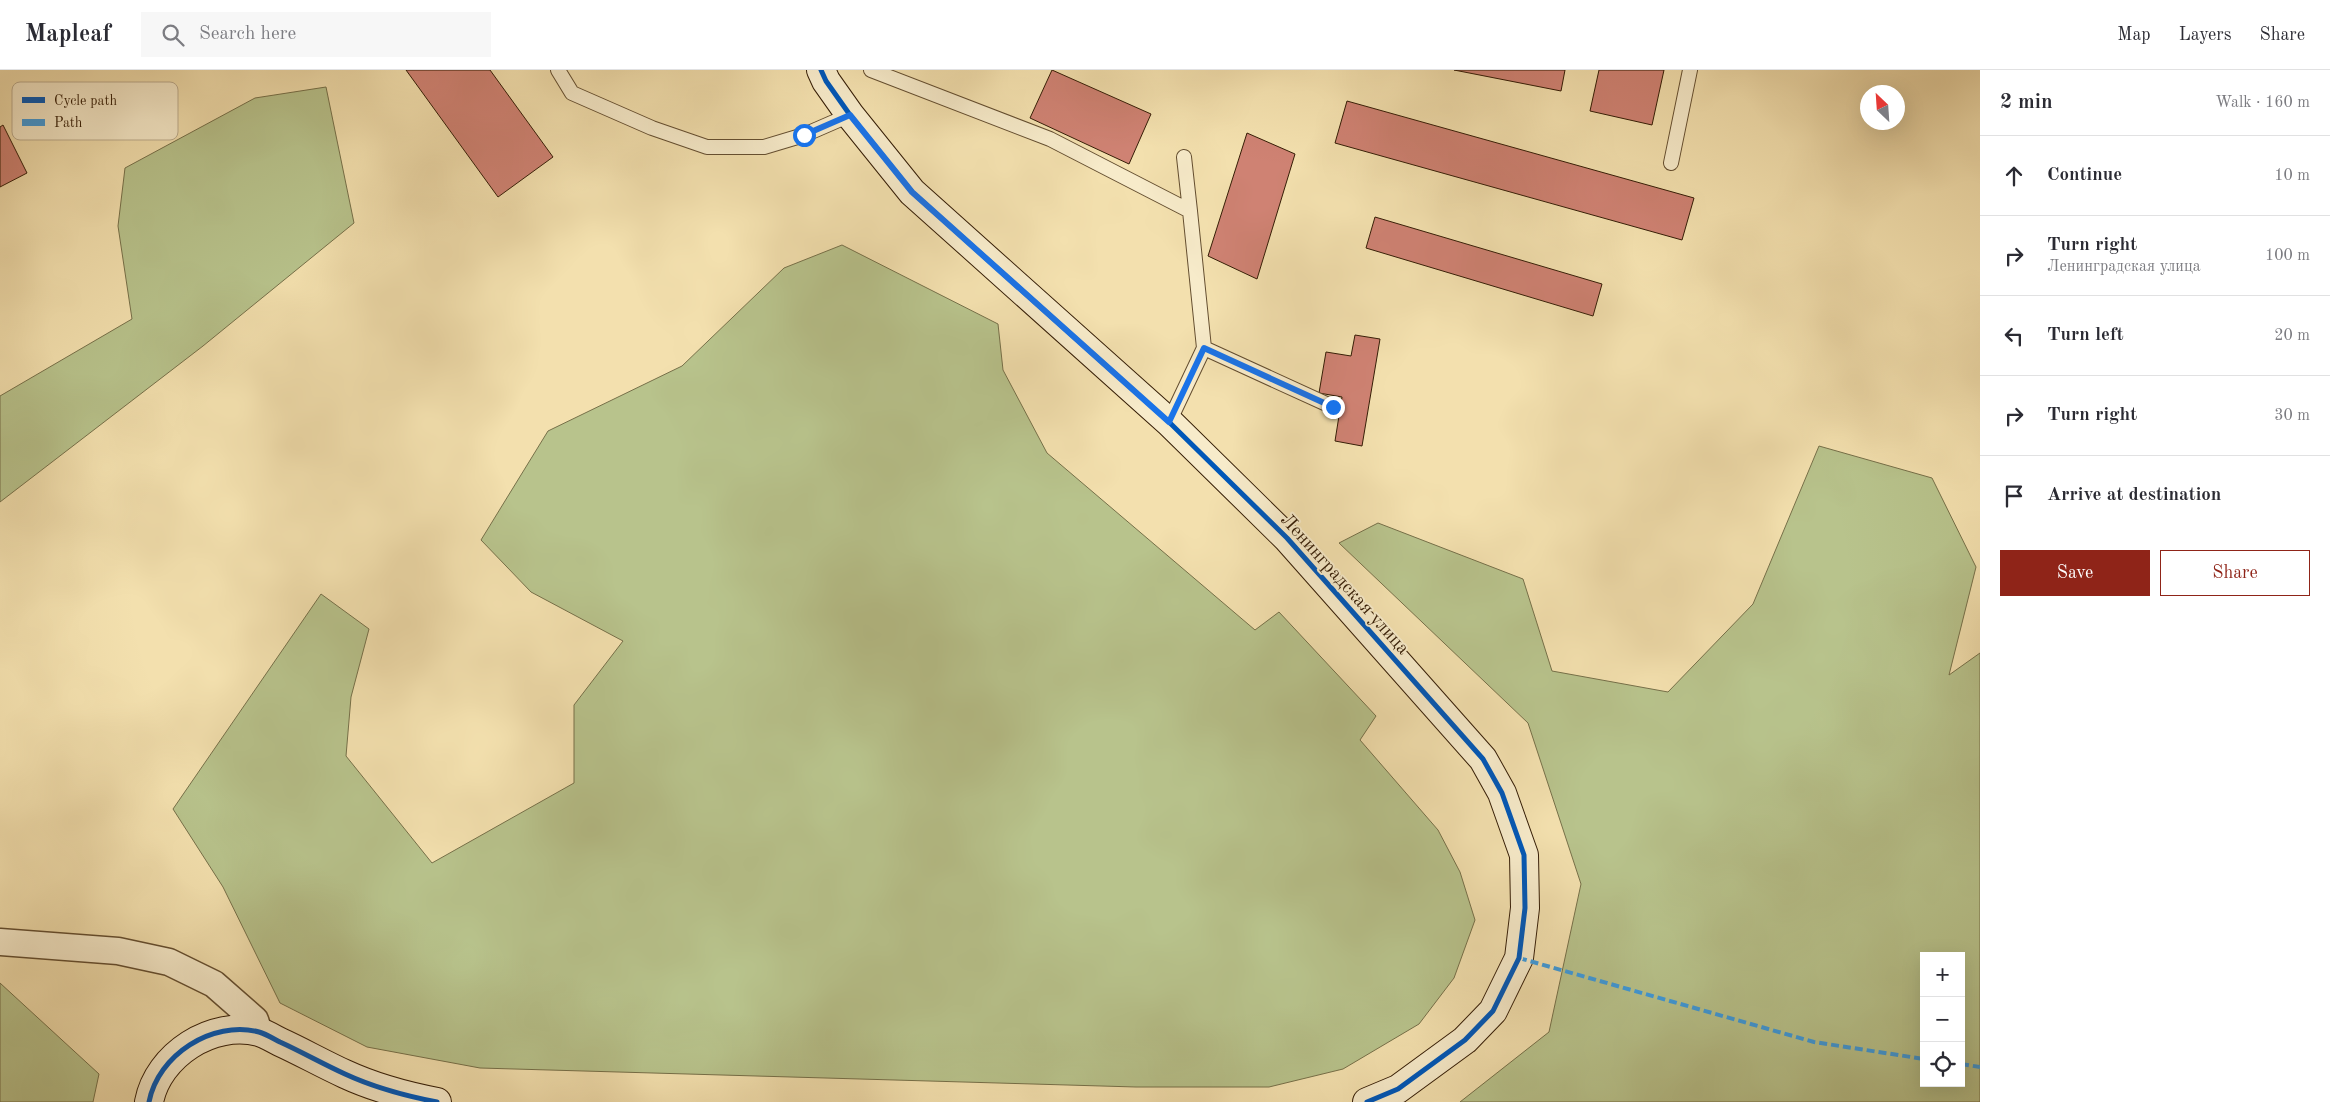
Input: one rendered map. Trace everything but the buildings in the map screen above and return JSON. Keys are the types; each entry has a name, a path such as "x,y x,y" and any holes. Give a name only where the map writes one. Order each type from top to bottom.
{"street":[{"name":"Ленинградская улица","path":"821,70 826,81 850,115 912,192 1169,422 1287,538 1484,759 1502,793 1524,855 1526,908 1519,958 1493,1010 1465,1040 1433,1066 1398,1090 1368,1102"},
{"path":"0,942 118,951 169,962 214,984 256,1020 259,1032"},
{"path":"149,1102 152,1086 169,1062 194,1043 223,1030 259,1032 347,1075 381,1087 436,1102"}],"lane":[{"path":"558,70 572,93 652,128 706,147 764,147 804,135 850,115"},
{"path":"871,70 1050,139 1190,211"},
{"path":"1671,163 1690,70"},
{"path":"1169,422 1204,348 1184,157"},
{"path":"1204,348 1333,407"}],"green space":[{"path":"326,87 354,223 203,346 0,502 0,396 132,319 118,226 125,168 255,98"},
{"path":"842,245 998,324 1003,370 1047,453 1255,630 1279,612 1376,716 1360,740 1438,830 1460,872 1475,920 1454,978 1419,1024 1343,1069 1269,1087 1136,1087 480,1068 367,1047 280,1003 223,887 173,809 321,594 369,629 351,697 346,756 432,863 574,783 574,705 623,641 531,592 481,540 548,431 682,366 784,268"},
{"path":"1819,446 1932,478 1976,567 1949,675 1980,653 1980,1102 1460,1102 1549,1032 1581,884 1528,723 1339,543 1378,523 1523,579 1552,671 1668,692 1753,604"},
{"path":"0,983 99,1074 93,1102 0,1102"}],"marked path":[{"path":"1519,958 1814,1042 1920,1058"},
{"path":"1965,1065 1980,1067"}],"cycle path":[{"path":"821,70 826,81 850,115 912,192 1169,422 1287,538 1483,759 1502,793 1524,855 1525,908 1519,958 1493,1011 1465,1040 1398,1089 1367,1102"},
{"path":"149,1102 154,1085 163,1070 175,1056 206,1036 223,1031 241,1030 264,1034 356,1079 402,1094 437,1102"}],"route":[{"path":"804,135 850,115 912,192 1169,422 1204,348 1333,407"}]}
